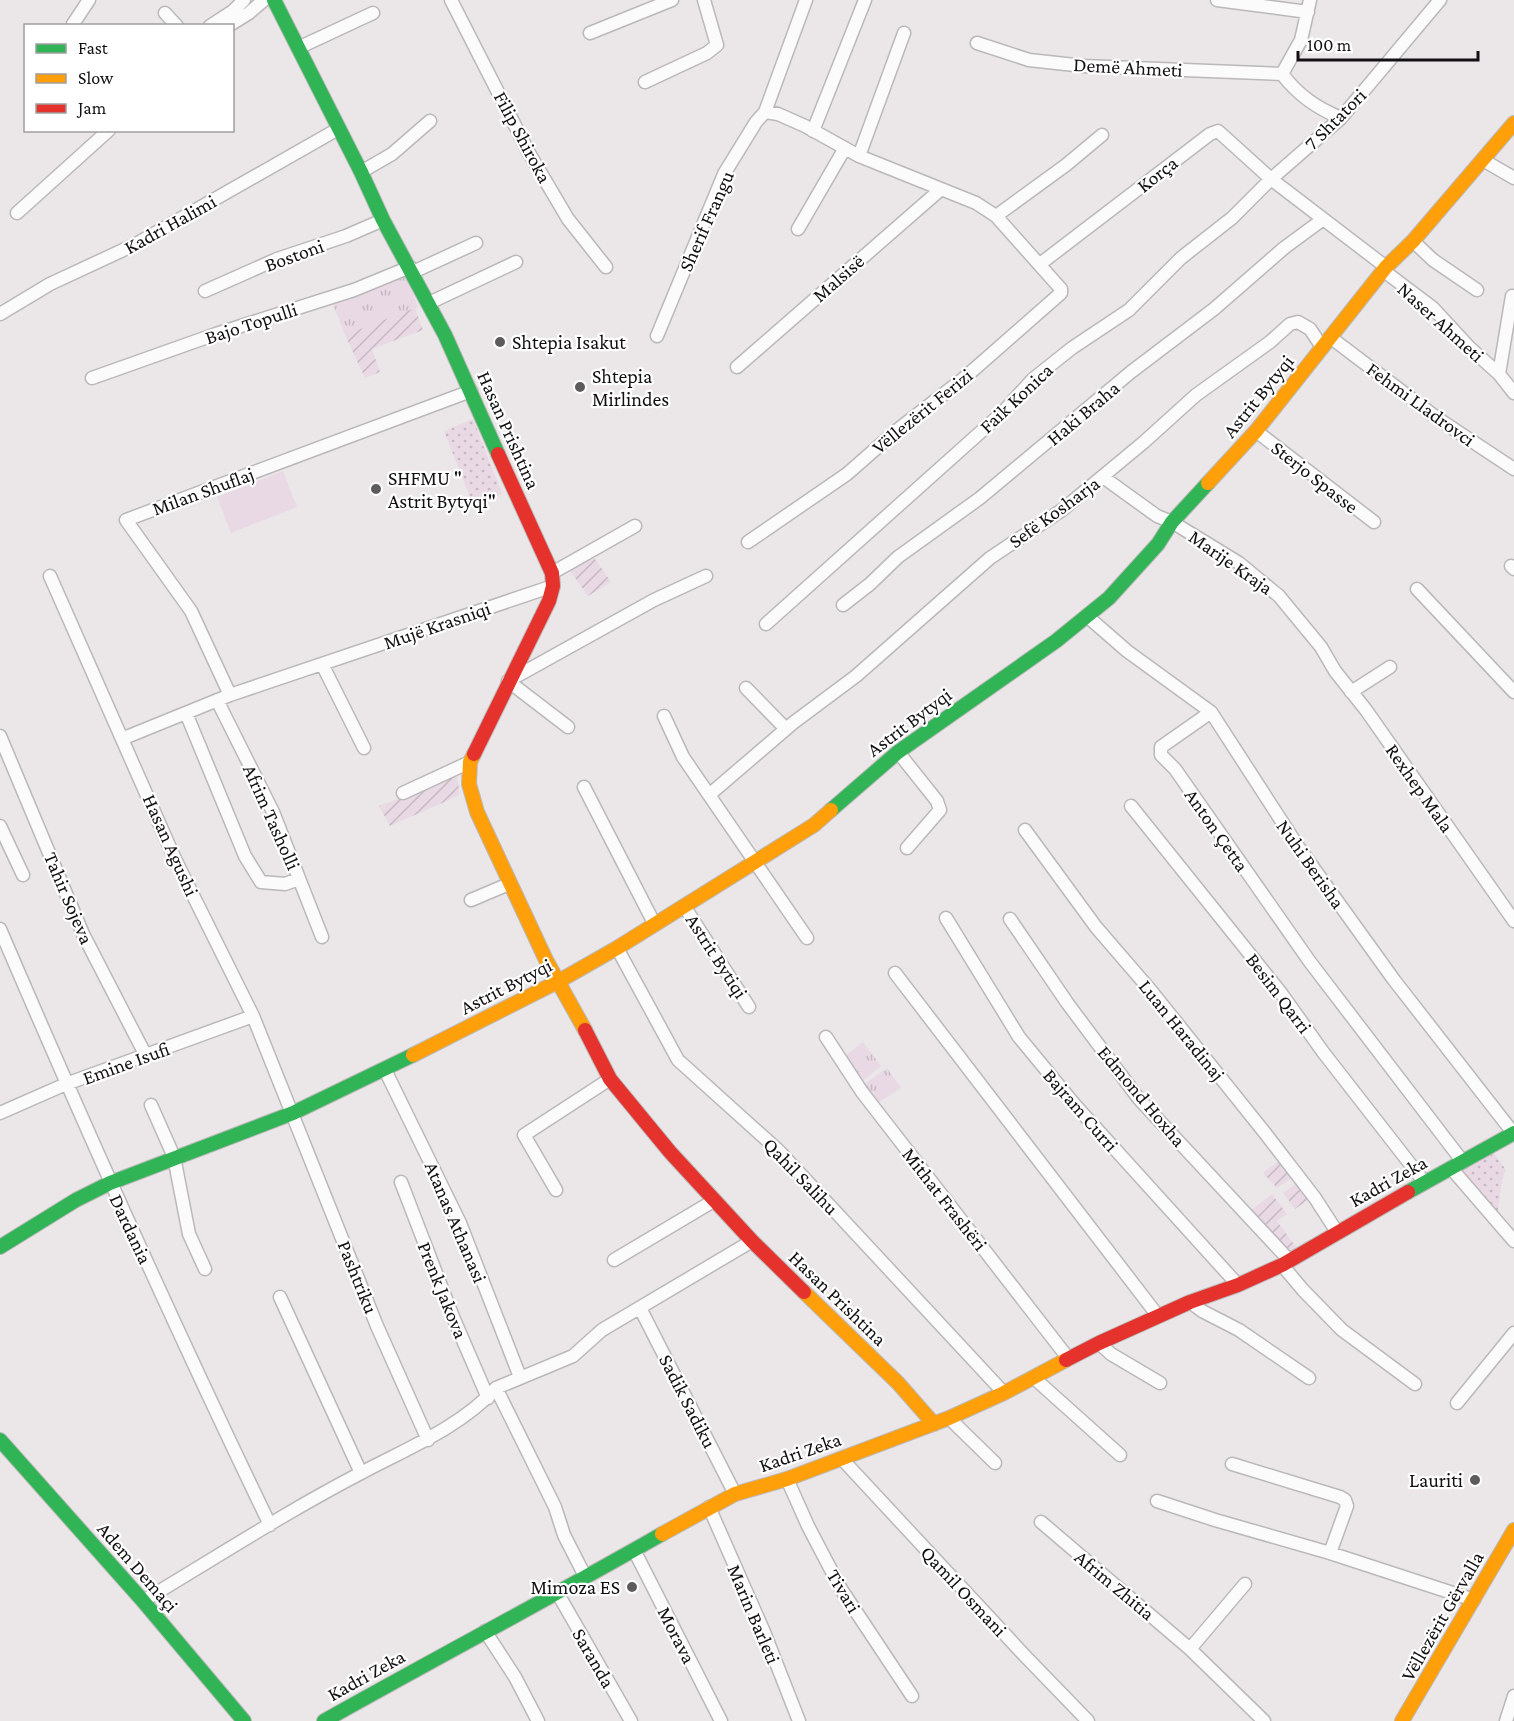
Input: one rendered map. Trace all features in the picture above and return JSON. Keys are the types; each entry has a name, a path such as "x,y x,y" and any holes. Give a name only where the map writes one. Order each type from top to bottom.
{"street":[{"path":"73,24 89,0"},
{"path":"213,24 233,11 244,0"},
{"path":"231,24 264,0"},
{"name":"Hasan Prishtina","path":"274,0 361,172 382,220 429,303 471,391 553,579 549,601 470,762 469,783 477,812 509,884 546,960 610,1079 670,1152 752,1240 898,1383 934,1424"},
{"name":"Filip Shiroka","path":"451,0 529,153 568,219 606,267"},
{"path":"590,33 672,0"},
{"path":"645,82 707,53 717,45 704,0"},
{"name":"Sherif Frangu","path":"657,336 724,174 756,122 765,112 806,0"},
{"path":"813,131 865,0"},
{"path":"1217,0 1309,6 1301,40 1282,74 1294,89 1320,110 1341,118"},
{"name":"7 Shtatori","path":"1271,179 1341,118 1440,0"},
{"path":"165,13 175,24"},
{"path":"298,48 373,13"},
{"path":"859,156 904,33"},
{"name":"Demë Ahmeti","path":"977,43 1029,60 1084,66 1282,74"},
{"path":"765,112 778,114 859,156 976,203 996,216 1040,264"},
{"path":"361,172 392,154 430,122"},
{"name":"Astrit Bytyqi","path":"0,1247 76,1200 110,1183 293,1113 385,1070 559,981 814,825 898,752 1088,617 1109,598 1158,544 1172,522 1256,431 1385,269 1413,241 1514,123"},
{"name":"Kadri Halimi","path":"0,314 50,284 136,244 338,129"},
{"name":"Korça","path":"1040,264 1210,134 1218,131 1271,179"},
{"path":"17,213 107,132"},
{"path":"996,216 1066,165 1102,135"},
{"path":"798,229 845,148"},
{"path":"1483,160 1514,178"},
{"name":"Naser Ahmeti","path":"1271,179 1433,308 1514,393"},
{"name":"Faik Konica","path":"766,624 1003,412 1033,378 1072,348 1129,310 1181,258 1232,218 1271,179"},
{"name":"Malsisë","path":"737,368 940,190"},
{"name":"Bostoni","path":"205,291 277,259 346,236 382,220"},
{"name":"Haki Braha","path":"843,605 870,584 898,557 980,498 1131,372 1214,309 1284,248 1322,220"},
{"path":"1413,241 1433,260 1477,290"},
{"path":"411,269 476,243"},
{"path":"429,303 516,262"},
{"name":"Vëllezërit Ferizi","path":"748,542 846,474 896,430 963,379 1061,293 1061,289 1040,264"},
{"name":"Bajo Topulli","path":"92,378 411,269"},
{"name":"Naser Ahmeti","path":"1498,374 1512,296"},
{"name":"Sefë Kosharja","path":"709,795 786,729 856,676 990,558 1062,510 1196,395 1270,342 1290,324 1299,322 1326,342"},
{"name":"Fehmi Lladrovci","path":"1326,342 1514,469"},
{"name":"Milan Shuflaj","path":"230,695 191,611 126,520 471,391"},
{"name":"Sterjo Spasse","path":"1256,431 1374,522"},
{"path":"1103,477 1157,516 1172,522"},
{"name":"Marije Kraja","path":"1172,522 1239,563 1279,596 1321,647 1351,692"},
{"path":"553,579 635,526"},
{"name":"Hasan Agushi","path":"51,576 124,738 175,859 253,1016 293,1113"},
{"path":"568,727 508,681 654,600 706,576"},
{"name":"Mujë Krasniqi","path":"124,738 230,695 322,664 553,579"},
{"path":"1417,589 1514,692"},
{"name":"Nuhi Berisha","path":"1088,617 1127,651 1211,712 1281,822 1326,886 1394,980 1514,1134"},
{"path":"322,664 364,748"},
{"path":"1351,692 1390,667"},
{"path":"746,688 786,729"},
{"name":"Rexhep Mala","path":"1351,692 1514,921"},
{"name":"Afrim Tasholli","path":"217,700 273,812 322,937"},
{"name":"Anton Çetta","path":"1211,712 1161,747 1161,755 1175,769 1310,962 1457,1165"},
{"path":"186,713 245,856 261,882 285,884 299,879"},
{"path":"664,716 683,757 807,938"},
{"name":"Tahir Sojeva","path":"0,736 83,934 146,1056"},
{"path":"898,752 937,801 940,810 907,848"},
{"path":"403,794 470,762"},
{"path":"584,787 654,923"},
{"name":"Besim Qarri","path":"1131,806 1281,993 1323,1052 1425,1183"},
{"path":"0,826 23,875"},
{"name":"Luan Haradinaj","path":"1025,830 1096,927 1152,992 1265,1133 1315,1198 1337,1232"},
{"path":"471,900 509,884"},
{"name":"Astrit Bytiqi","path":"684,906 749,1007"},
{"name":"Bajram Curri","path":"946,918 1020,1037 1075,1105 1238,1285"},
{"name":"Edmond Hoxha","path":"1010,919 1068,1004 1139,1099 1286,1262"},
{"name":"Dardania","path":"0,929 110,1183 208,1398 270,1525"},
{"name":"Qahil Salihu","path":"616,948 678,1060 779,1151 1004,1393"},
{"path":"895,973 1158,1316"},
{"name":"Emine Isufi","path":"0,1113 66,1084 253,1016"},
{"name":"Mithat Frashëri","path":"826,1037 862,1092 1068,1358"},
{"name":"Atanas Athanasi","path":"385,1070 460,1223 520,1377"},
{"path":"556,1190 524,1134 610,1079"},
{"path":"151,1105 174,1157 189,1234 205,1269"},
{"name":"Pashtriku","path":"293,1113 377,1326 428,1440"},
{"name":"Kadri Zeka","path":"324,1721 486,1631 558,1594 735,1494 787,1479 949,1418 1034,1378 1099,1342 1190,1302 1238,1285 1286,1262 1514,1134"},
{"path":"1457,1165 1514,1241"},
{"name":"Prenk Jakova","path":"401,1182 453,1317 488,1398"},
{"path":"614,1260 715,1200"},
{"path":"143,1601 361,1473 428,1440 488,1398 496,1388 573,1356 602,1330 752,1240"},
{"path":"1286,1262 1303,1290 1342,1330 1415,1384"},
{"path":"280,1297 361,1473"},
{"path":"1190,1302 1202,1311 1239,1330 1309,1378"},
{"name":"Sadik Sadiku","path":"640,1308 735,1494"},
{"path":"1457,1403 1514,1333"},
{"path":"1099,1342 1111,1354 1160,1383"},
{"path":"1034,1378 1120,1455"},
{"path":"496,1388 555,1507 564,1535 586,1578"},
{"path":"949,1418 995,1463"},
{"name":"Adem Demaçi","path":"0,1440 143,1601 244,1721"},
{"name":"Qamil Osmani","path":"842,1459 1088,1721"},
{"path":"1232,1464 1345,1500 1347,1506 1330,1553"},
{"name":"Tivari","path":"787,1479 808,1526 841,1589 912,1696"},
{"path":"1157,1501 1330,1553 1474,1600"},
{"name":"Marin Barleti","path":"709,1507 764,1632 799,1721"},
{"name":"Afrim Zhitia","path":"1041,1522 1190,1649 1264,1721"},
{"name":"Vëllezërit Gërvalla","path":"1402,1721 1514,1530"},
{"name":"Morava","path":"634,1550 721,1721"},
{"path":"1190,1649 1245,1584"},
{"name":"Saranda","path":"558,1594 631,1721"},
{"path":"486,1631 515,1677 538,1721"},
{"path":"1506,1721 1514,1696"}],"green space":[{"path":"404,271 418,307 345,335 331,299"},
{"path":"415,308 423,330 372,349 380,372 365,378 345,335"},
{"path":"473,419 502,494 473,505 444,431"},
{"path":"283,471 297,507 231,533 217,497"},
{"path":"593,556 611,582 588,596 570,571"},
{"path":"457,776 460,795 390,826 379,806"},
{"path":"863,1042 881,1066 855,1087 837,1062"},
{"path":"887,1068 901,1088 870,1108 855,1091"},
{"path":"1491,1149 1506,1170 1502,1179 1497,1219 1458,1172"},
{"path":"1278,1161 1292,1178 1277,1188 1263,1173"},
{"path":"1297,1183 1308,1200 1295,1209 1283,1193"},
{"path":"1272,1194 1287,1214 1277,1221 1296,1247 1285,1256 1250,1211"}],"traffic: fast":[{"path":"274,0 383,220 445,335 498,454"},
{"path":"831,810 898,752 1056,641 1109,598 1158,544 1172,522 1208,483"},
{"path":"0,1247 76,1200 110,1183 293,1113 413,1055"},
{"path":"1408,1192 1514,1133"},
{"path":"0,1440 143,1601 244,1721"},
{"path":"324,1721 662,1534"}],"traffic: slow":[{"path":"1208,483 1256,431 1386,267 1413,241 1514,123"},
{"path":"474,754 470,762 469,784 477,812 546,960 585,1030"},
{"path":"413,1055 559,981 617,948 814,825 831,810"},
{"path":"804,1292 898,1383 934,1424"},
{"path":"662,1534 735,1494 787,1479 949,1418 1004,1393 1066,1360"},
{"path":"1402,1721 1514,1530"}],"traffic: jam":[{"path":"474,754 549,601 553,586 552,573 498,454"},
{"path":"585,1030 610,1079 670,1152 752,1241 804,1292"},
{"path":"1066,1360 1190,1302 1238,1285 1282,1265 1408,1192"}],"place":[{"name":"Shtepia Isakut","path":"500,342"},
{"name":"Shtepia Mirlindes","path":"580,387"},
{"name":"SHFMU \" Astrit Bytyqi\"","path":"376,489"},
{"name":"Lauriti","path":"1475,1480"},
{"name":"Mimoza ES","path":"632,1587"}]}
